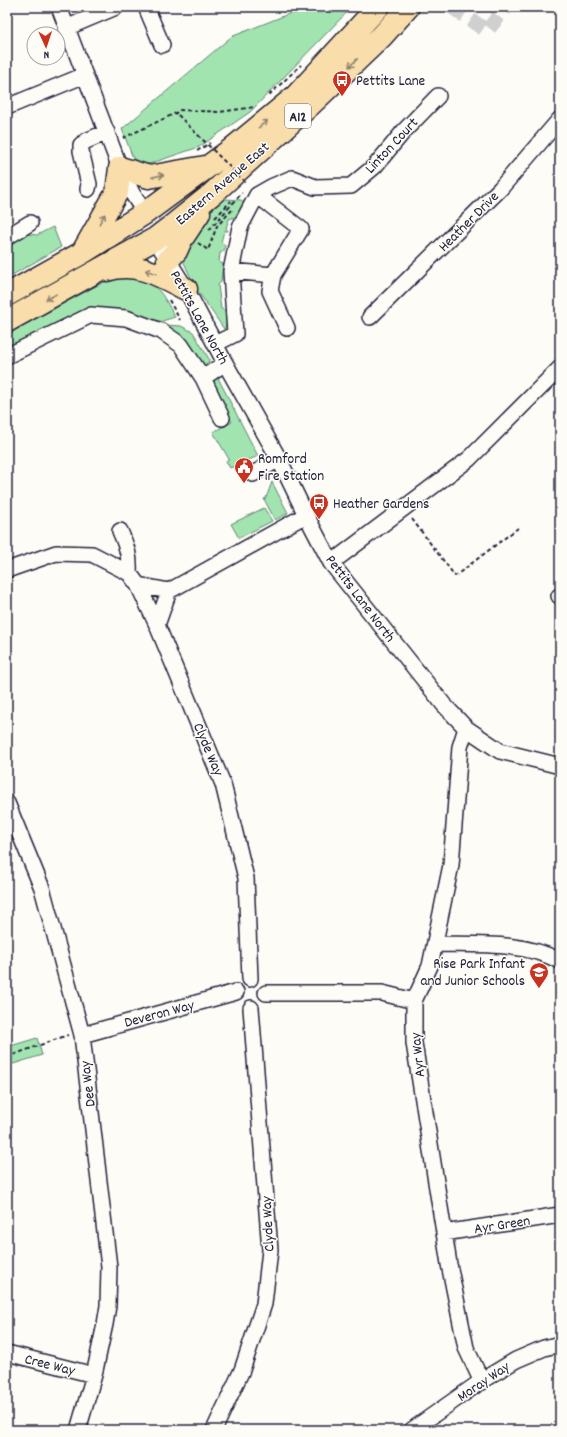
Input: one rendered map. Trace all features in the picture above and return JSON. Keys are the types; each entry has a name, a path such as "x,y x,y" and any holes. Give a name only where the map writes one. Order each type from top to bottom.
{"highway":[{"name":"Eastern Avenue East","path":"7,295 82,253 145,213 203,159 296,96 378,7"},
{"name":"Eastern Avenue East","path":"7,321 155,239 212,194 382,36 408,7"},
{"path":"82,253 117,192 120,168 149,177 203,159"},
{"path":"168,260 176,251 181,240 212,194"},
{"path":"145,213 155,239"},
{"path":"85,278 117,266 128,266 164,277 186,289"}],"street":[{"path":"59,7 65,26"},
{"path":"116,7 66,28 120,168 132,193 145,213"},
{"path":"146,7 162,45"},
{"path":"7,107 84,75"},
{"name":"Linton Court","path":"247,192 271,186 292,178 315,187 351,186 375,166 404,131 438,96"},
{"name":"Heather Drive","path":"370,317 500,189 560,119"},
{"path":"88,189 89,184 81,151 81,145 86,141 107,132"},
{"path":"215,344 235,334 231,271 247,192 302,229 273,275 270,292 287,328"},
{"path":"7,236 30,223"},
{"name":"Pettits Lane North","path":"155,239 186,289 225,363 280,459 306,515 332,563 444,705 466,728 500,751 560,766"},
{"path":"231,271 273,275"},
{"path":"7,356 91,315 126,318 161,331 181,345 203,378 222,418"},
{"path":"203,378 225,363"},
{"path":"332,563 469,459 560,368"},
{"path":"252,474 280,459"},
{"path":"157,625 169,591 306,515"},
{"path":"120,531 128,550 133,579"},
{"path":"7,570 56,553 92,554 133,579 169,591"},
{"name":"Clyde Way","path":"133,579 157,625 223,784 246,878 250,978"},
{"name":"Ayr Way","path":"466,728 460,747 452,865 430,966 414,1001 414,1043 444,1233 466,1348 482,1382"},
{"name":"Dee Way","path":"7,803 42,888 81,1032 109,1266 107,1312 94,1375 78,1430"},
{"path":"436,944 516,947 551,956 560,961"},
{"path":"250,978 263,986 266,993 264,1001 257,1007 251,1008 239,1001 236,992 238,986 250,978"},
{"name":"Deveron Way","path":"81,1032 236,992"},
{"path":"266,993 382,993 414,1001"},
{"name":"Clyde Way","path":"214,1430 242,1370 264,1304 270,1250 251,1008"},
{"name":"Ayr Green","path":"444,1233 560,1215"},
{"name":"Moray Way","path":"412,1430 516,1360 544,1348 560,1344"},
{"name":"Cree Way","path":"7,1353 94,1375"}],"path":[{"path":"269,95 302,63"},
{"path":"122,139 177,114 178,110 220,112 258,107 255,110"},
{"path":"177,114 247,184"},
{"path":"203,159 210,143"},
{"path":"210,223 247,192"},
{"path":"206,233 247,192"},
{"path":"195,240 208,250 217,226 232,210"},
{"path":"404,508 455,576 518,528"},
{"path":"7,1057 81,1032"}],"green space":[{"path":"306,7 352,7 250,112 199,147 149,164 141,165 133,158 122,129 231,37"},
{"path":"220,200 241,200 245,203 245,206 235,217 229,219 226,228 228,231 224,231 221,242 225,245 224,251 220,253 219,262 223,264 221,282 218,285 221,309 226,310 227,322 224,329 195,287 182,258 188,239"},
{"path":"53,227 61,247 7,278 7,246 28,234 37,235"},
{"path":"129,276 153,285 162,295 175,317 159,322 141,315 121,310 108,309 90,311 7,350 7,332 110,279"},
{"path":"164,325 181,326 193,332 209,359 209,362 204,365 201,364"},
{"path":"218,378 258,456 230,468 226,461 229,459 213,432 232,422 211,390 211,383 213,379"},
{"path":"272,482 288,513 275,520 264,499 266,498"},
{"path":"264,508 272,521 239,538 231,524"},
{"path":"37,1038 42,1055 7,1066 7,1047"}],"tunnel":[{"path":"452,7 487,31 506,7"}],"place":[{"name":"Pettits Lane","path":"342,97"},
{"name":"Romford Fire Station","path":"244,484"},
{"name":"Heather Gardens","path":"319,520"},
{"name":"Rise Park Infant and Junior Schools","path":"539,989"}]}
